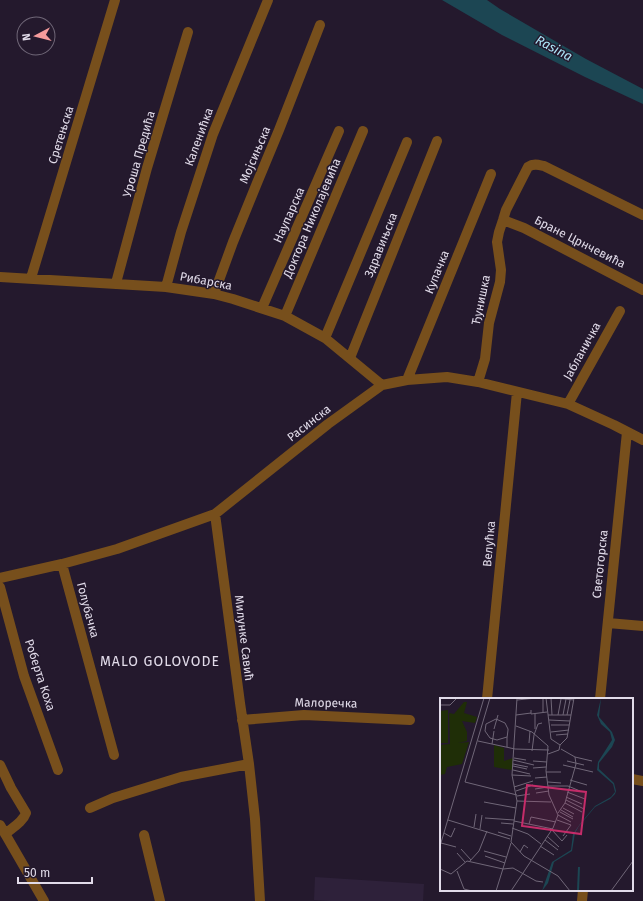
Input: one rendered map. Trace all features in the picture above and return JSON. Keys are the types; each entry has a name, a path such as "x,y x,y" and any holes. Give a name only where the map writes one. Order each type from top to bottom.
{"street":[{"name":"Сретењска","path":"32,278 115,0"},
{"name":"Каленићка","path":"166,287 181,232 213,134 268,0"},
{"name":"Мојсињска","path":"214,294 256,183 279,130 320,25"},
{"name":"Уроша Предића","path":"116,283 147,168 188,32"},
{"name":"Наупарска","path":"262,308 339,131"},
{"name":"Доктора Николајевића","path":"285,316 363,131"},
{"name":"Здравињска","path":"350,358 437,141"},
{"path":"325,338 407,142"},
{"name":"Ђунишка","path":"478,382 485,358 489,323 500,282 501,270 498,236 506,210 527,169 536,164 544,166 643,215"},
{"name":"Купачка","path":"408,380 491,174"},
{"name":"Бране Црнчевића","path":"503,220 524,228 643,290"},
{"name":"Рибарска","path":"0,277 166,287 214,294 232,299 285,316 325,338 382,385"},
{"name":"Јабланичка","path":"568,404 620,311"},
{"name":"Расинска","path":"0,578 62,564 117,549 216,514 328,424 382,385 408,380 447,377 478,382 568,404 643,440"},
{"name":"Велућка","path":"487,698 517,392"},
{"name":"Светогорска","path":"600,698 627,432"},
{"name":"Милунке Савић","path":"216,514 249,764 255,819 260,901"},
{"name":"Голубачка","path":"62,564 114,756"},
{"name":"Роберта Коха","path":"0,587 24,676 58,770"},
{"path":"608,623 643,626"},
{"name":"Малоречка","path":"242,720 304,715 410,720"},
{"path":"90,808 113,798 180,776 249,764"},
{"path":"0,765 11,788 26,813 22,820 3,830 44,901"},
{"path":"633,779 643,781"},
{"path":"144,836 160,901"},
{"path":"582,901 583,891"}],"shaded area":[{"path":"315,877 424,884 423,901 314,900"}],"water":[{"name":"Rasina","path":"442,0 487,0 586,59 643,89 643,104 585,77 502,35"}],"district":[{"name":"MALO GOLOVODE","path":"160,661"}]}
